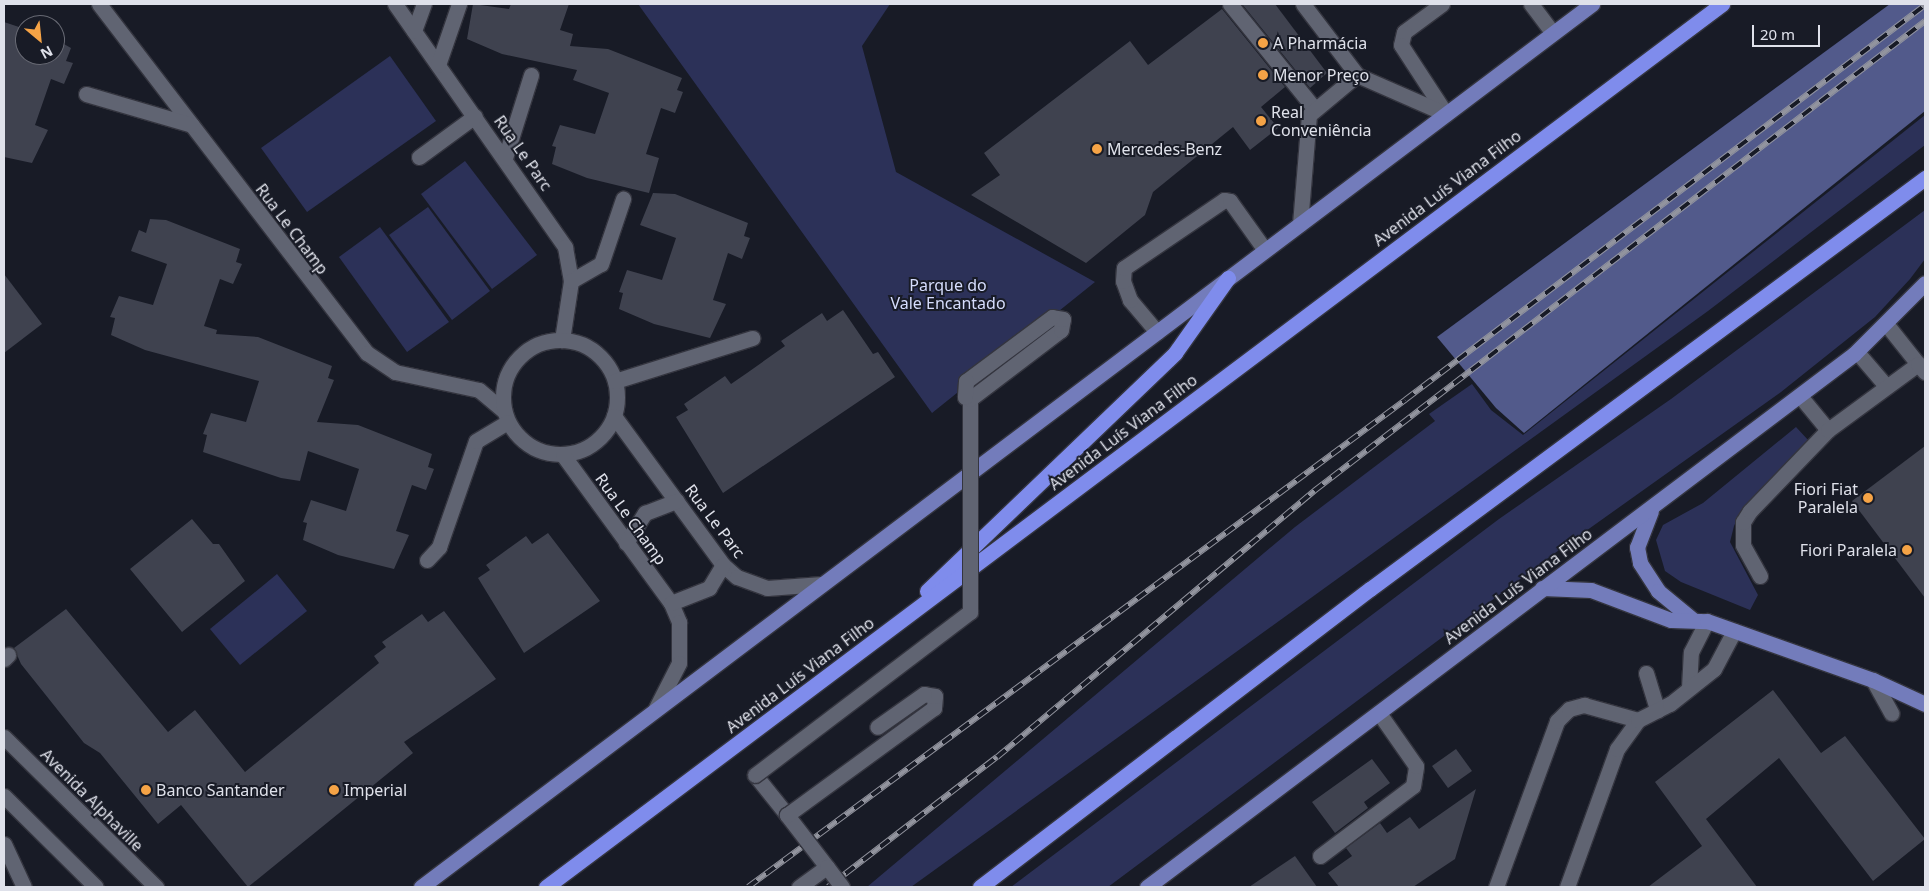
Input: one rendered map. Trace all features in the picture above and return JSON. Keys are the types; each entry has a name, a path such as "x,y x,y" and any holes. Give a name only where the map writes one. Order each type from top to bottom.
{"highway":[{"name":"Avenida Luís Viana Filho","path":"546,887 1722,4"},
{"path":"980,887 1362,595 1925,178"},
{"path":"874,641 1175,353 1228,278"}],"main road":[{"path":"421,887 1592,4"},
{"name":"Avenida Luís Viana Filho","path":"1147,887 1542,588 1800,396 1857,352 1887,326 1924,289"},
{"path":"1653,507 1637,547 1640,563 1658,591 1700,620"},
{"path":"1542,588 1591,590 1671,620 1700,620 1734,630 1873,680 1925,704"}],"street":[{"name":"Rua Le Champ","path":"99,4 366,353 395,372 479,390 506,416"},
{"name":"Rua Le Parc","path":"395,4 557,230 570,263 572,281 562,340"},
{"path":"414,31 424,4"},
{"path":"438,65 459,4"},
{"path":"1230,4 1314,108"},
{"path":"1303,4 1357,75 1446,114"},
{"path":"1442,4 1404,32 1400,45 1446,114"},
{"path":"1531,4 1552,33"},
{"path":"505,158 531,75"},
{"path":"1300,224 1306,122 1314,108 1357,75"},
{"path":"86,94 192,124"},
{"path":"419,157 475,116"},
{"path":"572,281 602,264 623,199"},
{"path":"1157,332 1130,300 1123,281 1124,268 1224,200 1230,201 1265,250"},
{"path":"842,887 755,774 970,612 970,399 1061,330 1063,319 1052,317 966,381 965,397"},
{"path":"1760,576 1743,545 1743,522 1828,430 1886,386 1922,368 1887,326"},
{"path":"615,381 752,338"},
{"path":"562,340 595,352 615,381 614,416 589,447 563,455 542,453 524,443 506,416 504,384 516,360 536,345 562,340"},
{"path":"1857,352 1886,386"},
{"path":"1800,396 1828,430"},
{"path":"427,560 438,547 476,441 506,416"},
{"name":"Rua Le Parc","path":"614,416 724,565 750,583 767,588 822,584"},
{"name":"Rua Le Champ","path":"563,455 671,603"},
{"path":"626,543 645,513 676,501"},
{"path":"656,708 680,663 682,640 671,603 709,588 724,565"},
{"path":"1689,688 1691,652 1700,620"},
{"path":"1567,887 1604,775 1638,720 1657,710 1714,669 1734,630"},
{"path":"1646,673 1657,710"},
{"path":"1873,680 1891,713"},
{"path":"787,815 934,708 935,696 924,694 877,727"},
{"path":"1496,887 1557,720 1569,709 1584,705 1638,720"},
{"path":"1320,856 1413,786 1416,766 1379,713"},
{"name":"Avenida Alphaville","path":"4,737 156,887"},
{"path":"4,796 96,887"},
{"path":"4,844 24,887"},
{"path":"799,887 827,867"}],"green space":[{"name":"Parque do Vale Encantado","path":"638,4 890,4 862,46 896,172 1095,282 932,413"},
{"path":"390,56 436,121 307,212 261,148"},
{"path":"1925,115 1925,145 1708,311 911,887 867,887 1295,527 1435,421 1429,414 1472,384 1491,410 1523,435"},
{"path":"465,161 537,255 492,289 421,194"},
{"path":"428,207 490,291 452,320 389,235"},
{"path":"1925,210 1925,259 1910,279 1875,317 1781,392 1555,553 1108,887 1011,887 1499,519 1671,399"},
{"path":"380,227 449,322 407,352 339,257"},
{"path":"1796,427 1809,441 1742,509 1734,526 1730,542 1758,595 1750,610 1681,582 1665,571 1656,540 1663,525 1703,503"},
{"path":"277,574 307,611 240,665 210,629"}],"shaded area":[{"path":"1890,4 1925,4 1925,111 1524,433 1496,408 1437,337"}],"building":[{"path":"473,4 509,9 511,4 569,4 560,30 573,34 570,46 608,49 682,78 677,90 683,92 675,113 661,108 646,154 659,158 649,193 587,178 552,164 556,147 552,146 560,125 595,134 609,93 573,80 577,70 502,54 467,39"},
{"path":"1242,4 1275,4 1327,73 1310,88"},
{"name":"Mercedes-Benz","path":"1222,9 1285,87 1261,107 1278,128 1250,150 1233,127 1153,192 1145,215 1086,263 971,195 1000,175 984,153 1130,41 1148,65"},
{"path":"4,22 15,26 15,65 65,65 65,45 71,48 66,61 73,63 64,84 51,79 35,125 48,130 32,163 4,157"},
{"path":"653,193 675,194 748,223 744,236 750,238 742,259 728,253 713,300 726,304 710,338 654,324 619,309 623,293 619,292 627,270 662,280 676,238 640,225"},
{"path":"150,219 166,220 240,249 236,262 242,264 233,284 220,279 204,326 217,330 216,334 258,337 332,366 328,378 334,380 317,422 358,425 432,454 428,467 434,469 426,490 412,485 396,531 409,535 394,569 338,555 303,540 307,523 303,522 311,500 346,511 359,469 308,451 300,481 281,478 203,452 207,435 203,434 211,413 246,422 259,381 145,350 111,335 115,318 110,317 119,296 153,305 167,264 131,251 139,230 146,233"},
{"path":"4,274 42,324 4,353"},
{"path":"843,310 873,354 878,352 895,377 723,493 676,417 688,410 684,404 725,376 731,384 785,346 781,341 822,313 827,321"},
{"name":"Fiori Paralela","path":"1925,446 1925,598 1852,501"},
{"path":"192,519 213,544 219,544 245,581 182,632 130,569"},
{"path":"548,533 600,601 524,653 478,578 490,570 486,565 526,536 532,544"},
{"path":"66,609 168,732 195,710 245,772 379,663 374,656 386,647 382,642 422,614 428,622 444,611 496,679 404,742 413,753 248,887 181,805 158,824 100,753 84,743 21,664 14,648"},
{"path":"1773,690 1821,753 1845,736 1925,839 1873,881 1779,758 1706,819 1757,887 1648,887 1702,846 1655,782"},
{"path":"1456,749 1472,771 1448,788 1432,766"},
{"path":"1372,759 1390,783 1364,802 1368,808 1335,833 1312,802"},
{"path":"1476,789 1455,859 1413,887 1339,887 1328,873 1352,856 1346,848 1380,823 1387,833 1410,817 1419,829"},
{"path":"1295,856 1317,887 1249,887"}],"railway":[{"path":"748,887 1405,400 1925,5"},
{"path":"828,887 997,757 1314,491 1925,21"}],"place":[{"name":"A Pharmácia","path":"1263,43"},
{"name":"Menor Preço","path":"1263,75"},
{"name":"Real Conveniência","path":"1261,121"},
{"name":"Mercedes-Benz","path":"1097,149"},
{"name":"Fiori Fiat Paralela","path":"1868,498"},
{"name":"Fiori Paralela","path":"1907,550"},
{"name":"Banco Santander","path":"146,790"},
{"name":"Imperial","path":"334,790"}]}
